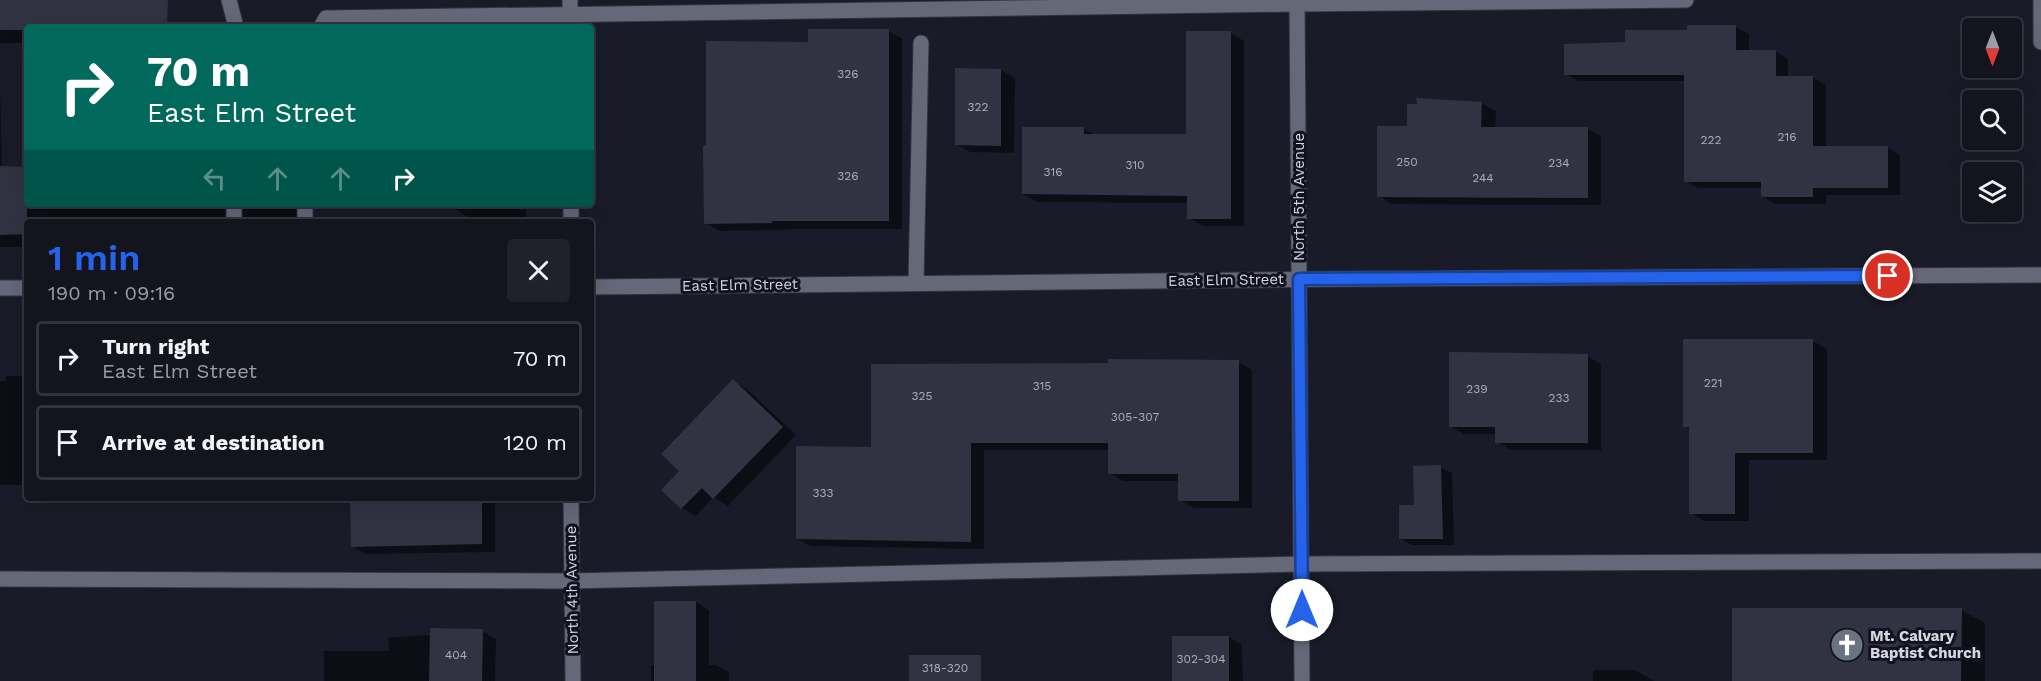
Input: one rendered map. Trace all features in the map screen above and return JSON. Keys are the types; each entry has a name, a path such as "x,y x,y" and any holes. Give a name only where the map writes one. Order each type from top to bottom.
{"street":[{"path":"229,0 235,24"},
{"path":"570,0 570,22"},
{"path":"323,24 326,18 570,22 1297,2 1686,0"},
{"path":"2041,0 2041,42"},
{"name":"North 5th Avenue","path":"1297,2 1302,681"},
{"path":"916,283 921,43"},
{"name":"East Elm Street","path":"594,286 2041,275"},
{"path":"0,288 24,288"},
{"name":"North 4th Avenue","path":"571,501 573,681"},
{"path":"0,579 571,581 1301,564 2041,561"}],"building":[{"path":"0,0 168,0 167,24 24,24 24,30 0,30"},
{"path":"1687,25 1736,25 1736,50 1776,50 1776,76 1813,76 1813,146 1888,146 1888,188 1813,188 1813,197 1761,197 1761,182 1684,182 1684,75 1564,75 1564,44 1625,42 1625,30 1687,30"},
{"path":"808,29 889,29 889,221 772,221 772,223 704,224 703,146 706,145 706,41 808,42"},
{"path":"1186,31 1231,31 1231,219 1187,219 1187,196 1022,194 1022,127 1084,127 1084,134 1186,134"},
{"path":"955,68 1001,69 1001,146 955,145"},
{"path":"1416,98 1482,102 1481,127 1588,127 1588,198 1377,197 1377,126 1407,126 1407,104 1417,104"},
{"path":"0,166 24,167 24,207 27,207 27,219 24,219 24,234 0,235"},
{"path":"1683,339 1813,339 1813,453 1735,453 1735,514 1689,514 1689,427 1683,427"},
{"path":"1449,352 1588,354 1588,443 1495,443 1495,427 1449,427"},
{"path":"1108,359 1239,360 1239,501 1178,501 1178,474 1108,474 1108,443 971,443 971,542 796,539 796,446 871,447 871,364 1108,363"},
{"path":"733,379 783,427 713,499 702,488 681,509 661,490 679,471 661,454"},
{"path":"1441,465 1443,539 1399,539 1399,505 1414,505 1413,466"},
{"path":"350,501 482,501 482,544 351,547"},
{"path":"654,601 696,601 696,681 654,681"},
{"name":"Mt. Calvary Baptist Church","path":"1732,608 1962,608 1961,681 1732,681"},
{"path":"430,628 483,629 482,681 429,681"},
{"path":"1172,636 1229,636 1229,681 1172,681"},
{"path":"909,655 981,655 981,681 909,681"}],"place":[{"name":"Mt. Calvary Baptist Church","path":"1847,645"}],"route":[{"path":"1302,610 1299,279 1888,276"}]}
